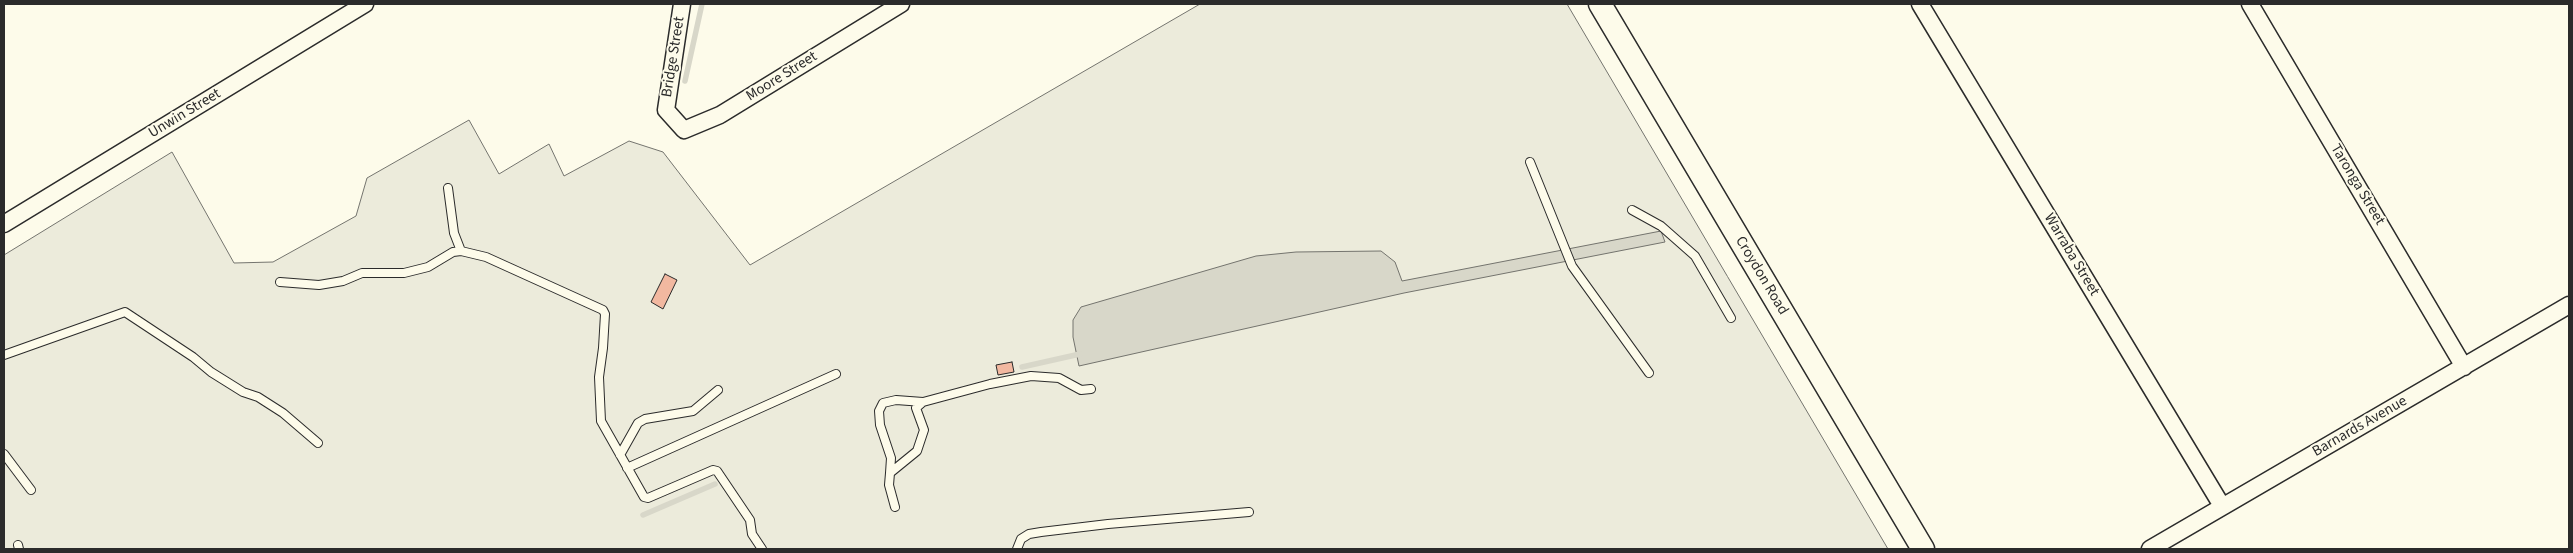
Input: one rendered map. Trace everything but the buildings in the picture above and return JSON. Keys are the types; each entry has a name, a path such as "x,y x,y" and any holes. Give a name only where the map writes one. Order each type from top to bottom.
{"main road":[{"name":"Croydon Road","path":"1600,4 1922,549"}],"street":[{"name":"Unwin Street","path":"4,224 365,4"},
{"name":"Bridge Street","path":"666,110 682,4"},
{"name":"Moore Street","path":"666,110 684,130 720,115 900,4"},
{"name":"Warraba Street","path":"1920,4 2222,506"},
{"name":"Taronga Street","path":"2250,4 2464,367"},
{"name":"Barnards Avenue","path":"2150,549 2569,306"}],"lane":[{"path":"1530,162 1572,266 1649,374"},
{"path":"448,188 454,232 461,251"},
{"path":"1632,210 1661,226 1694,256 1730,318"},
{"path":"280,282 319,285 334,284 362,273 404,273 428,267 453,252 461,251 486,257 603,310 605,314 598,402 601,421 644,497 648,498 713,470 717,470 750,520 752,534 762,549"},
{"path":"4,355 125,312 227,382 243,392 258,397 283,413 318,443"},
{"path":"627,468 836,374"},
{"path":"894,507 889,485 891,458 880,425 879,411 883,403 896,400 923,402 990,384 1031,376 1059,378 1081,390 1091,389"},
{"path":"620,455 638,423 645,419 693,411 718,390"},
{"path":"890,473 917,451 924,430 916,408 923,402"},
{"path":"4,454 31,490"},
{"path":"1017,549 1021,539 1029,534 1041,532 1108,524 1249,512"}],"shaded area":[{"path":"1200,4 1567,4 1888,549 4,549 4,255 172,152 234,263 273,262 356,216 367,178 469,120 499,174 549,144 564,176 629,141 663,152 750,265"},
{"path":"1661,231 1665,242 1404,293 1079,366 1073,337 1073,320 1081,307 1256,256 1296,252 1381,251 1395,262 1402,281"}],"waterway":[{"path":"685,81 702,4"},
{"path":"1022,367 1080,354"},
{"path":"643,515 715,484"}]}
